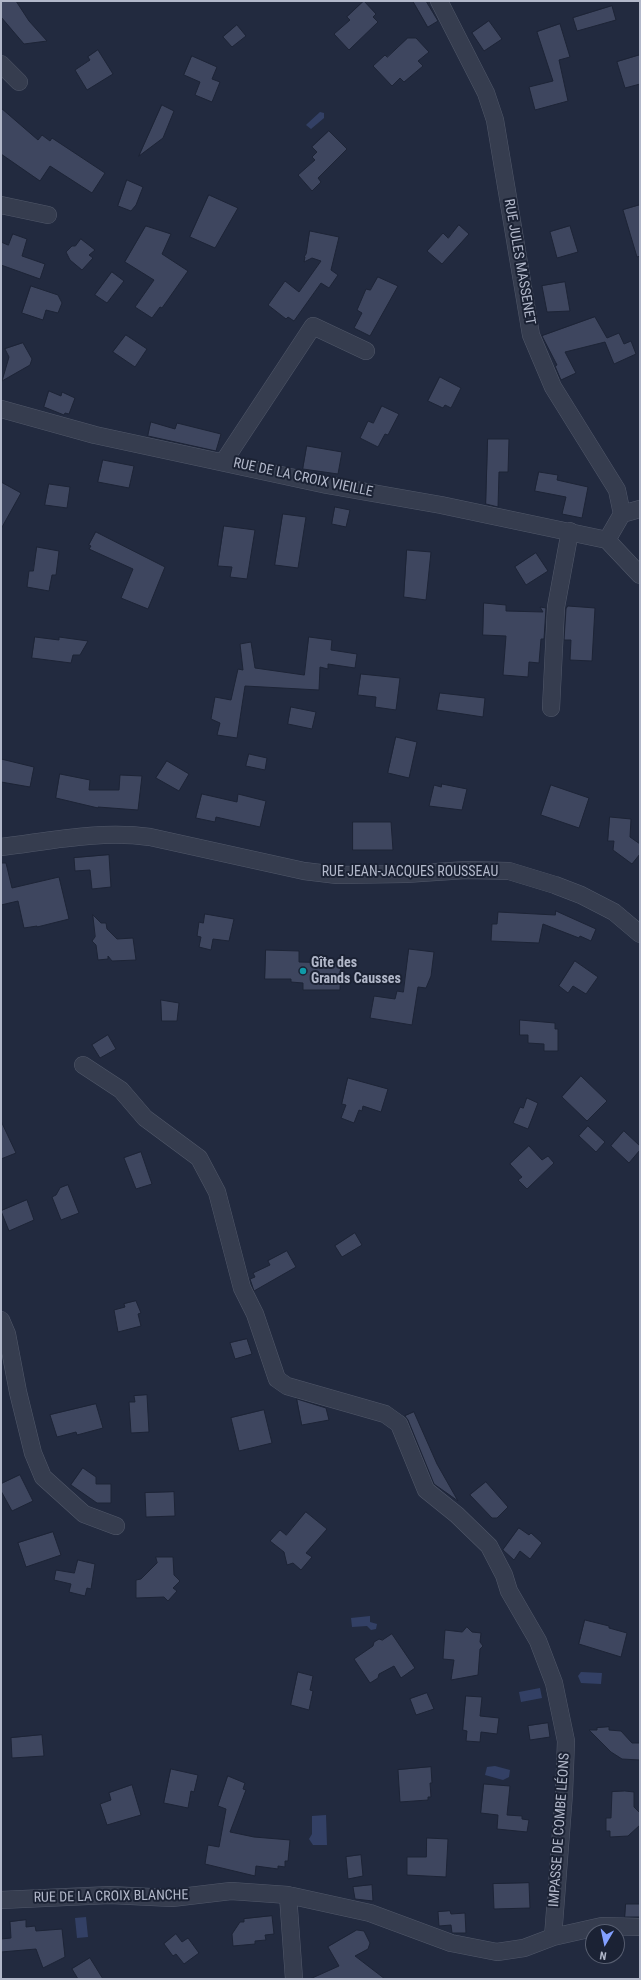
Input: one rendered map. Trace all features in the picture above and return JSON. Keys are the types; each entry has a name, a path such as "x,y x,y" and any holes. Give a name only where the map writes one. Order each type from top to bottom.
{"street":[{"name":"RUE JULES MASSENET","path":"439,1 486,93 495,120 532,336 553,387 617,490 622,514"},
{"path":"1,64 19,82"},
{"path":"1,205 48,215"},
{"path":"224,461 313,326 366,351"},
{"name":"RUE DE LA CROIX VIEILLE","path":"1,408 91,434 224,461 327,485 570,531 607,540"},
{"path":"640,509 622,514 607,540 640,575"},
{"path":"551,708 556,607 570,531"},
{"name":"RUE JEAN-JACQUES ROUSSEAU","path":"1,847 105,834 126,834 150,837 304,871 337,875 406,874 466,870 509,871 555,885 581,895 614,912 640,934"},
{"name":"IMPASSE DE COMBE LÉONS","path":"83,1065 121,1090 145,1118 199,1158 217,1192 242,1288 255,1314 277,1379 287,1386 385,1414 399,1424 426,1490 457,1515 489,1546 504,1575 508,1591 538,1641 554,1683 566,1741 564,1793 552,1937"},
{"path":"1,1320 7,1334 18,1392 33,1453 43,1477 84,1514 116,1526"},
{"name":"RUE DE LA CROIX BLANCHE","path":"1,1900 110,1895 172,1898 231,1891 288,1894 370,1913 452,1943 475,1949 497,1952 524,1948 552,1937 602,1926 640,1927"},
{"path":"288,1894 294,1979"}],"water":[{"path":"320,112 324,113 324,118 311,129 306,125"},
{"path":"370,1616 370,1622 377,1624 376,1629 371,1630 367,1626 352,1627 351,1618"},
{"path":"581,1672 602,1673 601,1684 581,1683 578,1676"},
{"path":"540,1688 542,1698 521,1702 519,1692"},
{"path":"495,1766 510,1770 509,1777 503,1780 485,1775 487,1767"},
{"path":"326,1815 327,1845 313,1845 309,1839 312,1834 312,1816"},
{"path":"86,1917 88,1937 77,1938 75,1918"}],"building":[{"path":"1,1 16,1 29,21 47,41 24,44 1,17"},
{"path":"364,1 376,14 373,17 378,22 349,50 334,34 350,20 347,17"},
{"path":"413,1 426,1 438,21 428,27"},
{"path":"612,6 616,20 577,31 573,18"},
{"path":"489,21 502,39 484,51 472,33"},
{"path":"560,24 570,57 559,60 568,101 535,110 529,87 553,81 537,32"},
{"path":"237,25 246,36 232,47 223,37"},
{"path":"408,38 416,38 429,52 418,61 423,66 404,82 400,78 392,86 373,66 385,55 387,57"},
{"path":"98,50 113,74 87,90 75,70 90,60 88,57"},
{"path":"640,55 640,84 625,88 617,62"},
{"path":"192,56 217,67 212,79 220,82 212,102 195,95 200,82 184,75"},
{"path":"162,105 174,111 163,138 139,156"},
{"path":"1,108 38,140 42,135 50,141 52,138 105,173 92,193 50,166 40,181 1,154"},
{"path":"329,131 347,149 318,178 321,182 312,191 298,175 315,160 312,157 317,152 312,147"},
{"path":"127,180 143,187 136,205 131,211 118,206"},
{"path":"209,195 238,208 215,248 190,237"},
{"path":"640,205 640,256 637,257 623,210"},
{"path":"459,225 469,234 442,264 427,251 443,233 448,238"},
{"path":"146,226 171,234 162,254 188,271 162,308 160,307 152,318 135,307 154,280 125,262"},
{"path":"570,226 578,252 557,258 550,232"},
{"path":"310,231 339,237 331,270 338,275 329,288 321,283 294,321 288,317 286,319 268,305 285,281 299,292 321,261 312,258 304,262"},
{"path":"13,234 27,239 22,256 45,264 40,279 1,265 1,242 8,245"},
{"path":"81,239 95,250 89,255 93,258 82,270 70,260 66,252 72,246 75,246"},
{"path":"112,272 124,281 107,303 95,295"},
{"path":"378,277 398,286 370,336 354,328 362,313 357,310 366,289 370,290"},
{"path":"565,282 570,311 547,312 542,286"},
{"path":"31,286 58,295 62,303 58,313 46,310 43,320 22,313"},
{"path":"595,317 607,338 619,333 624,344 631,341 636,354 614,364 605,342 565,352 576,373 561,380 555,366 557,365 542,336"},
{"path":"126,335 147,349 135,367 113,352"},
{"path":"23,343 32,359 30,365 2,381 9,357 5,349"},
{"path":"440,377 461,388 451,408 445,405 443,408 428,401"},
{"path":"49,391 61,396 62,392 75,398 69,414 65,413 64,415 44,407"},
{"path":"382,406 399,414 388,435 385,434 378,447 360,438 368,421 373,423"},
{"path":"151,422 175,429 177,423 221,434 216,451 148,436"},
{"path":"488,439 509,439 508,472 499,472 498,507 486,504"},
{"path":"307,446 342,452 338,474 303,469"},
{"path":"103,460 134,466 129,488 98,482"},
{"path":"539,472 558,475 557,480 588,487 582,518 562,514 566,497 535,491"},
{"path":"1,482 21,493 1,529"},
{"path":"49,484 70,487 67,508 45,505"},
{"path":"335,507 350,510 346,527 332,524"},
{"path":"283,514 306,517 298,568 275,565"},
{"path":"224,526 255,530 247,579 230,577 232,567 218,566"},
{"path":"96,532 165,567 148,609 121,598 133,569 89,549 91,546 89,545"},
{"path":"37,547 59,551 56,575 52,575 49,591 27,587 29,571 33,571"},
{"path":"407,550 431,552 426,600 404,597"},
{"path":"536,553 548,571 526,585 515,567"},
{"path":"484,603 506,605 506,611 543,612 540,607 546,608 544,639 541,639 539,663 529,662 528,677 503,675 506,636 483,635"},
{"path":"568,606 595,608 592,661 570,660 571,640 564,640 566,609"},
{"path":"35,637 59,640 59,637 88,641 80,655 73,655 71,663 32,658"},
{"path":"309,637 332,640 331,650 357,654 355,668 328,664 328,669 320,667 319,690 245,686 237,738 217,735 220,723 211,719 215,697 231,700 238,669 243,670 240,644 251,642 255,668 304,675"},
{"path":"361,674 400,678 396,710 375,707 376,697 358,695"},
{"path":"440,693 485,698 483,717 437,710"},
{"path":"291,707 316,712 312,729 288,724"},
{"path":"396,737 417,742 409,778 388,773"},
{"path":"249,754 267,758 265,770 246,766"},
{"path":"1,759 34,767 30,787 1,782"},
{"path":"167,761 189,774 179,791 156,778"},
{"path":"60,774 90,780 89,790 119,790 120,775 142,776 138,810 98,808 56,798"},
{"path":"442,784 467,789 462,810 429,806 434,785 441,787"},
{"path":"551,785 589,798 579,828 541,815"},
{"path":"202,794 237,802 238,794 266,801 260,827 216,817 215,822 196,818"},
{"path":"610,817 631,819 630,837 640,844 640,854 632,864 613,850 614,841 608,841"},
{"path":"353,822 391,822 393,850 353,850"},
{"path":"109,855 111,887 92,889 90,870 75,871 74,858"},
{"path":"1,863 6,863 12,888 59,877 69,919 37,927 24,928 18,901 1,905"},
{"path":"556,911 596,929 591,941 543,924 539,943 491,941 492,924 497,924 498,912 555,915"},
{"path":"205,914 234,919 229,941 213,939 211,950 199,947 201,937 197,936 199,922 203,923"},
{"path":"93,915 101,923 106,923 107,929 117,939 133,938 136,960 112,961 108,956 108,959 98,960 96,945 92,941 95,937"},
{"path":"409,949 434,952 431,976 426,988 418,987 412,1025 370,1018 374,996 395,999 397,991 403,992"},
{"name":"Gîte des Grands Causses","path":"266,950 299,951 299,962 341,963 340,990 303,990 303,983 291,982 291,979 265,979"},
{"path":"575,961 598,977 586,994 573,986 568,993 559,986"},
{"path":"161,1000 179,1003 177,1021 162,1021"},
{"path":"520,1020 555,1023 555,1029 558,1029 558,1051 544,1051 544,1044 528,1043 528,1035 520,1035"},
{"path":"108,1035 116,1049 100,1058 92,1045"},
{"path":"581,1076 607,1101 587,1121 562,1097"},
{"path":"348,1078 388,1089 381,1112 363,1106 362,1111 359,1110 354,1123 341,1118 346,1105 342,1104"},
{"path":"527,1098 538,1103 528,1129 513,1123 520,1107 523,1108"},
{"path":"1,1121 16,1153 1,1159"},
{"path":"588,1126 605,1142 596,1152 579,1136"},
{"path":"624,1131 640,1146 640,1150 629,1163 611,1146"},
{"path":"529,1146 542,1160 548,1156 554,1163 527,1189 518,1180 522,1177 510,1164"},
{"path":"141,1152 152,1184 136,1189 124,1158"},
{"path":"68,1185 79,1213 61,1220 52,1197 56,1195 60,1188"},
{"path":"27,1200 34,1220 9,1231 1,1211"},
{"path":"355,1233 362,1245 342,1257 335,1246"},
{"path":"287,1251 296,1267 254,1291 250,1279 255,1277 253,1273 270,1265 268,1261"},
{"path":"136,1301 141,1313 138,1314 141,1326 118,1332 114,1310 125,1307 124,1304"},
{"path":"247,1339 252,1354 235,1359 230,1343"},
{"path":"147,1395 149,1432 131,1433 129,1402 135,1402 134,1396"},
{"path":"297,1399 326,1408 329,1420 302,1425"},
{"path":"96,1404 103,1428 77,1435 76,1432 57,1437 50,1415"},
{"path":"264,1410 272,1443 239,1451 231,1418"},
{"path":"414,1412 437,1464 458,1501 434,1484 405,1416"},
{"path":"83,1468 96,1477 96,1484 111,1484 111,1503 97,1503 71,1485"},
{"path":"20,1475 33,1501 12,1511 1,1491 1,1484"},
{"path":"486,1482 508,1507 497,1518 492,1518 470,1495"},
{"path":"174,1492 175,1516 146,1517 145,1493"},
{"path":"306,1512 327,1529 306,1553 312,1557 301,1570 293,1563 287,1565 284,1552 270,1541 280,1530 286,1535"},
{"path":"519,1528 529,1535 531,1533 542,1543 530,1559 520,1551 514,1560 503,1550"},
{"path":"53,1532 61,1555 26,1567 18,1543"},
{"path":"156,1557 173,1557 174,1575 180,1581 173,1588 177,1591 168,1601 164,1597 136,1598 136,1580 141,1579 157,1563"},
{"path":"78,1560 95,1564 91,1589 87,1588 85,1596 69,1592 71,1584 54,1580 56,1570 74,1573"},
{"path":"585,1620 609,1626 609,1628 627,1633 621,1657 579,1644"},
{"path":"467,1627 472,1632 481,1633 480,1642 483,1646 480,1649 478,1675 451,1680 454,1660 443,1659 445,1630 462,1632"},
{"path":"392,1634 415,1668 401,1678 394,1666 379,1674 378,1678 370,1683 354,1659 373,1646 374,1642 379,1639 382,1640"},
{"path":"298,1672 313,1676 310,1690 313,1691 309,1710 291,1705"},
{"path":"427,1693 434,1709 416,1715 410,1699"},
{"path":"466,1696 482,1697 480,1716 499,1718 497,1734 481,1732 480,1742 466,1741 467,1731 463,1730"},
{"path":"548,1723 550,1737 530,1740 528,1726"},
{"path":"609,1727 609,1730 621,1731 632,1743 640,1743 640,1760 622,1759 611,1752 589,1730"},
{"path":"42,1735 44,1756 12,1758 11,1738"},
{"path":"431,1767 431,1797 428,1797 428,1800 400,1802 398,1770"},
{"path":"171,1769 198,1775 194,1792 191,1791 188,1808 164,1803"},
{"path":"228,1776 245,1783 243,1789 246,1790 230,1832 254,1837 290,1840 288,1861 285,1861 285,1867 278,1866 278,1869 256,1866 255,1876 205,1864 208,1845 219,1847 226,1809 218,1806"},
{"path":"484,1784 510,1786 507,1815 522,1816 522,1819 529,1820 527,1832 497,1829 498,1815 481,1813"},
{"path":"132,1785 141,1815 107,1825 100,1804 111,1800 109,1793"},
{"path":"612,1792 634,1792 634,1807 640,1813 640,1825 628,1836 610,1837 610,1831 606,1831 606,1818 611,1818"},
{"path":"427,1838 448,1839 446,1877 407,1875 407,1857 426,1857"},
{"path":"361,1855 363,1876 348,1879 346,1857"},
{"path":"529,1883 530,1908 494,1909 493,1884"},
{"path":"372,1885 373,1901 355,1899 353,1887"},
{"path":"626,1904 640,1904 640,1917 625,1917"},
{"path":"450,1911 451,1914 465,1913 466,1933 452,1933 451,1925 439,1926 438,1912"},
{"path":"272,1916 274,1934 265,1935 266,1940 255,1941 255,1944 233,1946 232,1934 240,1922 244,1922 244,1919"},
{"path":"26,1920 26,1927 35,1926 36,1931 62,1929 65,1957 43,1968 36,1949 1,1952 1,1939 11,1938 10,1922"},
{"path":"357,1930 364,1931 370,1943 368,1949 355,1956 385,1979 310,1979 339,1966 328,1947"},
{"path":"176,1934 182,1942 188,1938 199,1953 184,1964 176,1954 173,1956 164,1944"},
{"path":"90,1958 103,1979 78,1979 72,1969"}],"place":[{"name":"Gîte des Grands Causses","path":"303,971"}]}
